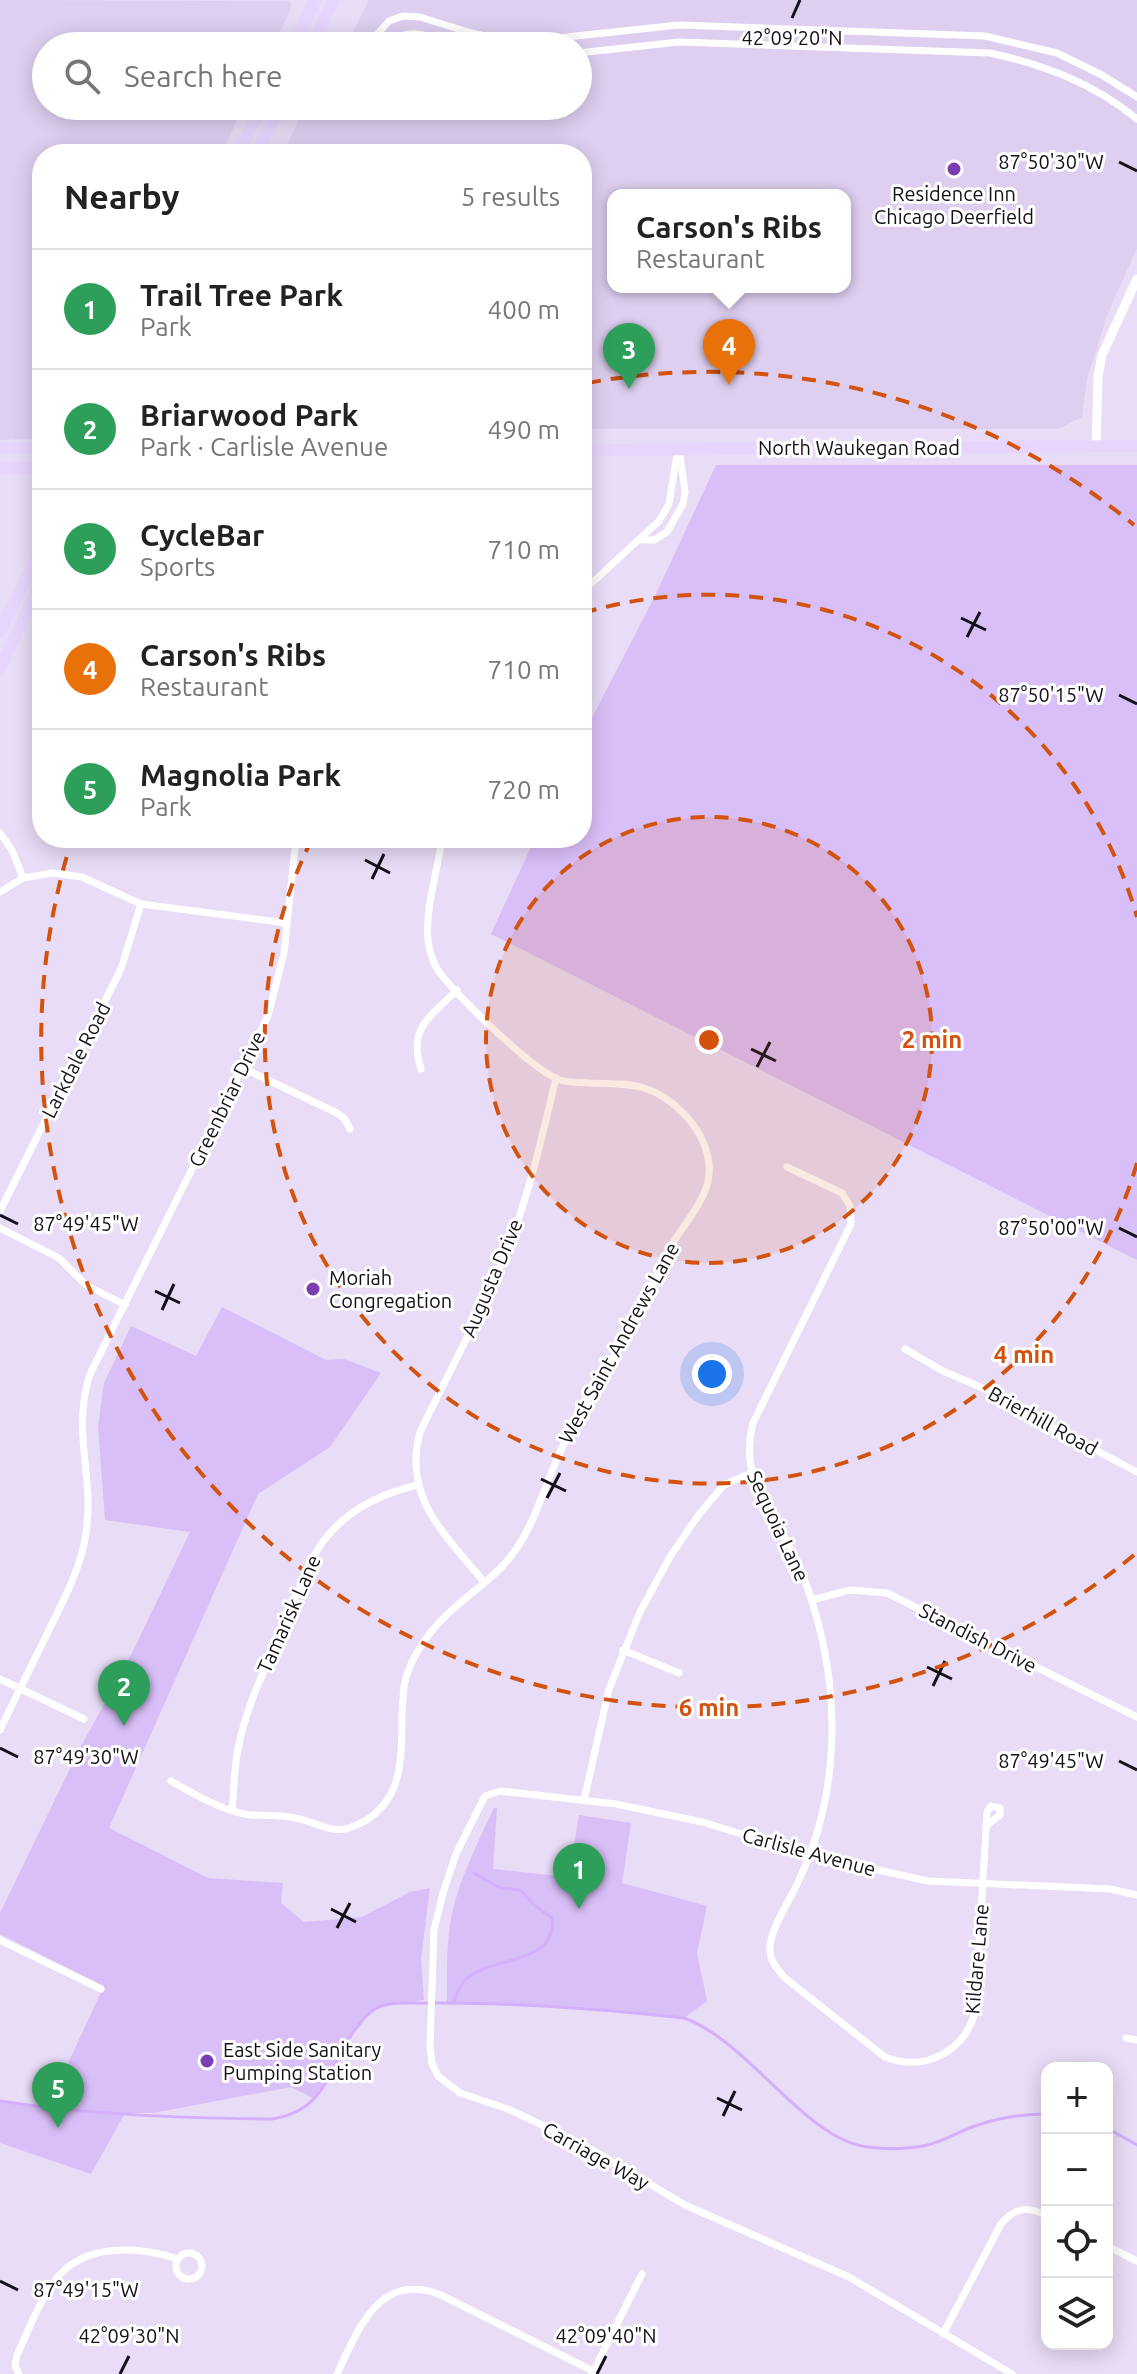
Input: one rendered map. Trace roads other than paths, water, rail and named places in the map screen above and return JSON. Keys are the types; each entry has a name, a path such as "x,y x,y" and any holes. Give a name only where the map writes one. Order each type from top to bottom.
{"main road":[{"path":"300,32 315,0"},
{"path":"318,32 334,0"},
{"path":"242,144 255,120"},
{"path":"261,144 274,120"},
{"name":"North Waukegan Road","path":"592,450 1137,446"},
{"path":"0,448 32,448"},
{"path":"0,468 32,468"},
{"path":"0,631 32,566"},
{"path":"0,668 32,601"}],"street":[{"path":"379,32 389,21 403,16 420,17 468,32"},
{"path":"592,34 679,25 985,36 1057,53 1102,75 1137,97"},
{"path":"592,51 679,42 990,53 1029,62 1074,79 1137,119"},
{"path":"1096,448 1098,376 1102,355 1137,279"},
{"path":"641,540 654,540 667,532 683,504 685,492 678,448"},
{"path":"592,583 659,521 669,504 678,448"},
{"path":"0,833 7,841 23,878"},
{"name":"Greenbriar Drive","path":"0,1730 79,1563 87,1532 88,1502 81,1445 82,1406 90,1374 268,1016 276,990 295,848"},
{"path":"440,848 427,926 435,965 522,1055 544,1073 556,1078"},
{"path":"0,892 23,878 53,873 82,877 141,904 286,923"},
{"name":"Larkdale Road","path":"0,1211 121,969 141,904"},
{"path":"421,1069 415,1051 416,1041 429,1018 457,990"},
{"path":"243,1068 337,1113 350,1129"},
{"name":"West Saint Andrews Lane","path":"171,1781 232,1811 248,1815 286,1816 328,1830 340,1831 358,1825 384,1805 398,1778 404,1688 413,1661 439,1622 505,1564 520,1543 575,1423 629,1332 672,1246 701,1200 709,1177 704,1143 693,1124 668,1099 646,1087 566,1082 556,1078"},
{"name":"Augusta Drive","path":"417,1485 414,1459 420,1432 487,1297 515,1227 531,1180 556,1078"},
{"name":"Sequoia Lane","path":"787,1167 842,1193 850,1212 850,1230 753,1423 748,1453 755,1485 789,1544 812,1600 824,1646 832,1726 831,1771 823,1816 810,1855 770,1945 774,1966 793,1985 885,2057 900,2062 930,2060"},
{"path":"0,1228 59,1258 93,1290 125,1305"},
{"name":"Brierhill Road","path":"905,1349 943,1371 991,1390 1048,1425 1137,1472"},
{"path":"584,1800 609,1689 623,1650 656,1581 700,1513 724,1485 751,1473"},
{"path":"417,1485 434,1522 484,1582"},
{"name":"Tamarisk Lane","path":"232,1811 238,1751 247,1715 314,1556 334,1528 365,1504 387,1493 417,1485"},
{"name":"Standish Drive","path":"812,1600 850,1590 887,1593 1137,1717"},
{"path":"623,1650 679,1673"},
{"path":"0,1679 84,1719"},
{"name":"Carlisle Avenue","path":"485,1796 500,1791 519,1792 584,1800 702,1822 810,1855 928,1881 1110,1889 1137,1895"},
{"name":"Carriage Way","path":"485,1796 456,1854 434,1930 430,2023 432,2063 448,2085 460,2093 508,2109 584,2145 685,2205 849,2277 1012,2374"},
{"name":"Kildare Lane","path":"930,2060 948,2052 971,2028 975,2013 986,1826"},
{"path":"0,1940 101,1989"},
{"path":"1126,2038 1137,2040"},
{"path":"943,2334 1001,2224 1010,2214 1027,2209 1041,2214"},
{"path":"1113,2249 1137,2261"},
{"path":"19,2374 15,2366 17,2355 50,2287 74,2263 92,2254 117,2250 156,2252 178,2259"},
{"path":"337,2374 362,2321 374,2306 386,2297 414,2289 430,2290 441,2295 592,2373 642,2274"}],"waterway":[{"path":"453,2003 463,1982 476,1972 533,1952 544,1945 551,1933 552,1918 520,1890 500,1888 474,1873"},
{"path":"0,2101 136,2115 272,2119 304,2107 315,2097 354,2031 375,2009 394,2003 461,2003 557,2007 684,2018 731,2047 822,2127 845,2140 868,2147 924,2146 993,2121 1041,2114"},
{"path":"1113,2131 1137,2145"}],"place":[{"name":"Residence Inn Chicago Deerfield","path":"954,169"},
{"name":"Carson's Ribs","path":"729,385"},
{"name":"CycleBar","path":"629,389"},
{"name":"Moriah Congregation","path":"313,1289"},
{"name":"Briarwood Park","path":"124,1726"},
{"name":"Trail Tree Park","path":"579,1909"},
{"name":"East Side Sanitary Pumping Station","path":"207,2061"},
{"name":"Magnolia Park","path":"58,2128"}]}
